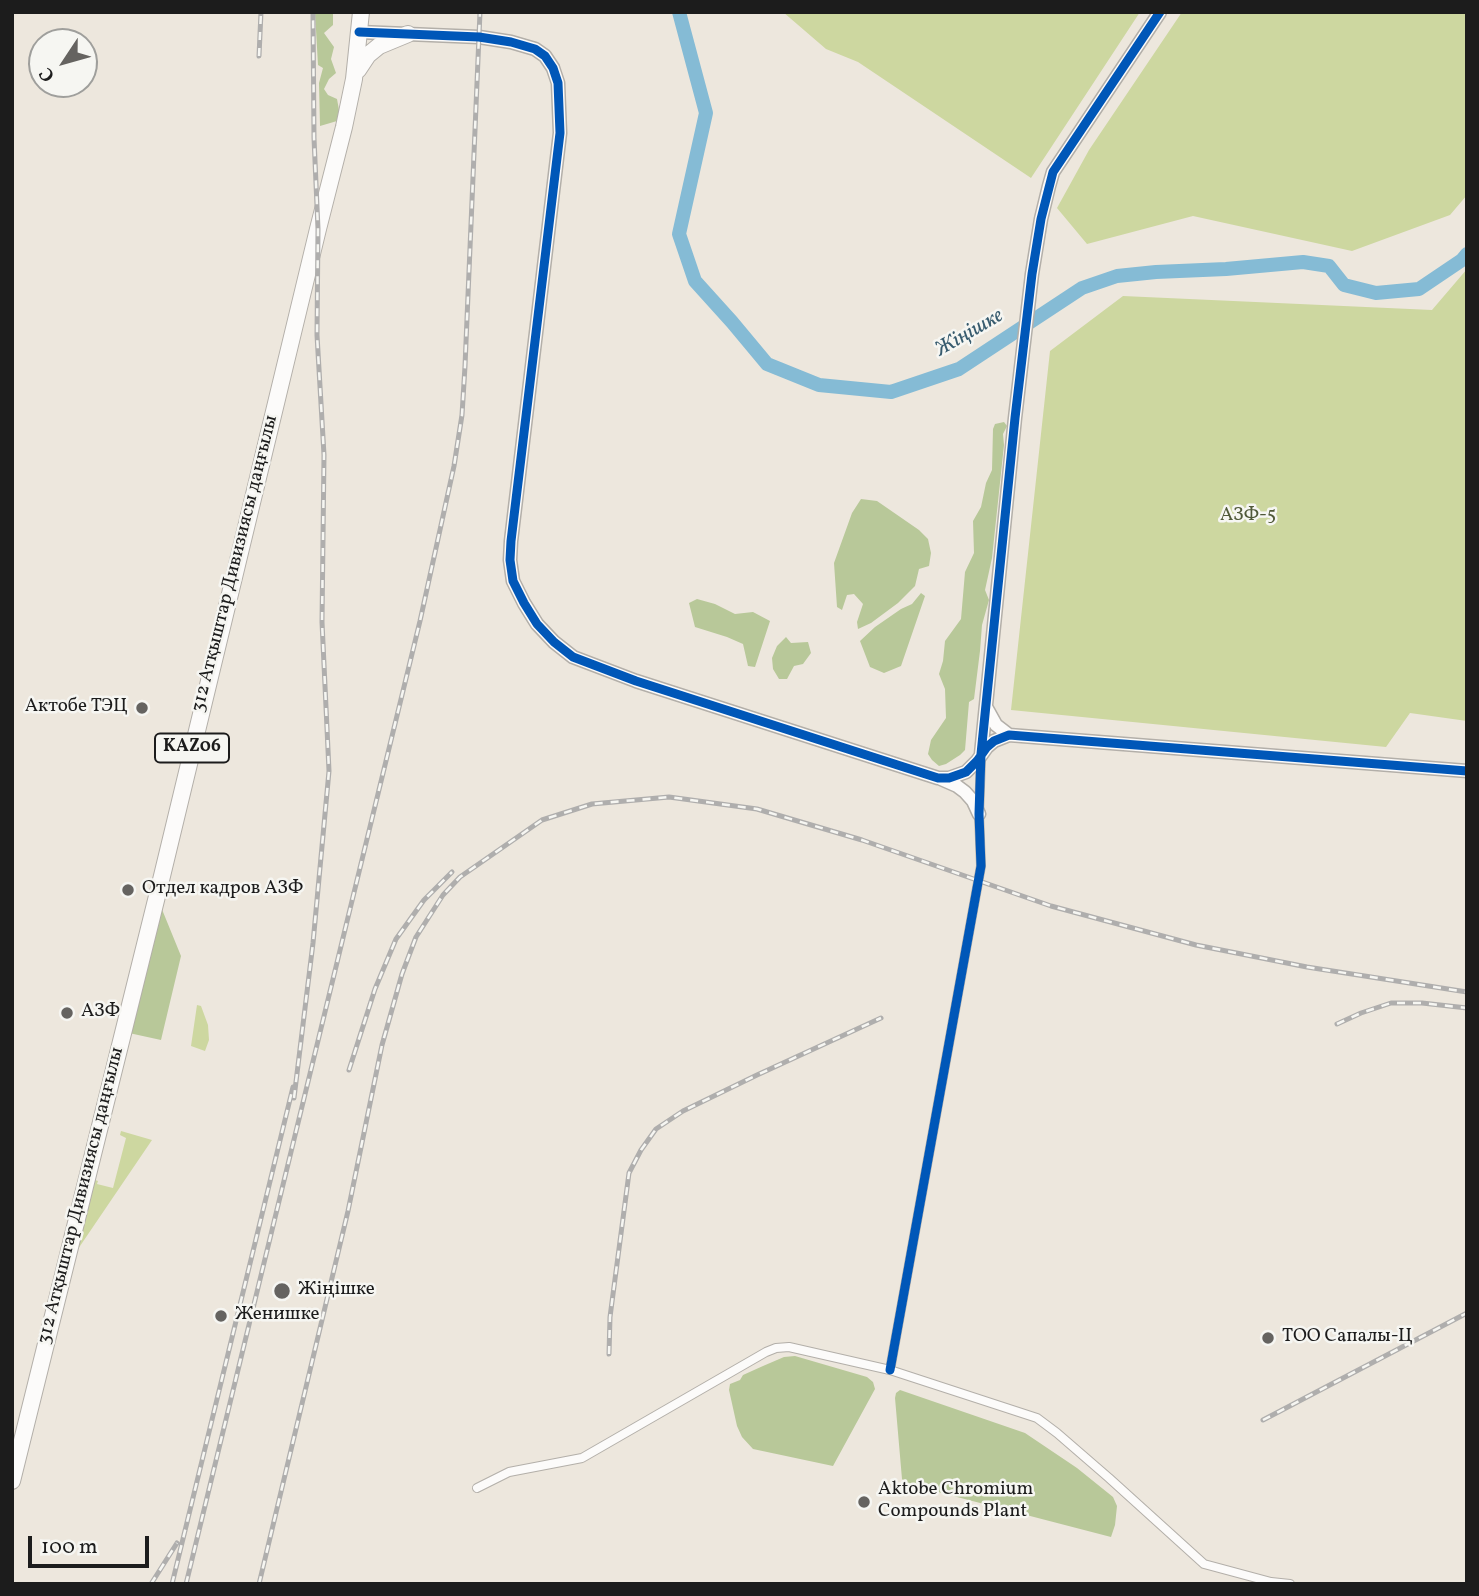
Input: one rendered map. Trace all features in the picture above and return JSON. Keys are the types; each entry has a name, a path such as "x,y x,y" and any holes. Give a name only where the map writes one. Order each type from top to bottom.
{"highway":[{"name":"312 Атқыштар Дивизиясы даңғылы","path":"12,1481 344,127 354,79 361,12"},
{"path":"354,79 368,55 379,46 408,34"}],"street":[{"path":"890,1370 981,866 981,754 1015,418 1041,219 1053,172 1160,12"},
{"path":"359,32 479,37 511,42 535,49 545,56 558,83 560,133 510,560 513,581 537,624 573,657 648,685 957,786 973,801 979,814"},
{"path":"986,707 996,725 1009,735"},
{"path":"938,778 960,775 971,768 994,741 1009,735 1467,771"},
{"path":"477,1488 509,1472 582,1458 776,1348 789,1347 890,1370 1037,1418 1109,1478 1204,1564 1270,1582 1290,1584"}],"green space":[{"path":"315,12 333,12 333,25 324,33 334,47 331,59 336,73 324,89 328,95 337,99 339,110 337,121 320,126 319,83 323,68 318,65"},
{"path":"783,12 1140,12 1031,178 858,62 826,49"},
{"path":"1182,12 1467,12 1467,195 1450,215 1352,251 1193,216 1087,244 1057,208 1089,150"},
{"name":"АЗФ-5","path":"1467,269 1467,721 1410,713 1386,747 1011,710 1050,351 1123,296 1432,310"},
{"path":"1004,422 1007,426 1003,434 992,558 985,590 989,600 982,625 974,699 969,702 965,750 939,766 928,754 931,740 946,718 945,689 939,674 945,641 961,619 965,572 974,553 973,521 981,507 992,470 993,429 995,424"},
{"path":"861,499 877,501 919,530 928,539 931,553 929,566 919,569 915,586 898,603 858,629 857,622 863,604 854,594 847,595 842,610 837,607 834,563 852,513"},
{"path":"921,593 925,596 901,666 884,673 870,667 860,641 875,627 912,604"},
{"path":"697,599 735,614 753,612 770,621 755,667 748,666 743,644 695,627 689,603"},
{"path":"786,637 791,643 808,642 811,653 803,664 794,666 787,679 779,679 773,669 772,658 777,646"},
{"path":"161,907 181,956 161,1040 129,1033"},
{"path":"197,1005 201,1006 208,1025 209,1040 205,1051 191,1046"},
{"path":"121,1131 152,1140 78,1249 75,1248 92,1179 98,1181 97,1184 113,1188 126,1138 120,1135"},
{"path":"795,1356 867,1377 873,1382 875,1389 833,1466 753,1449 742,1437 737,1426 730,1384 763,1366 784,1357"},
{"path":"900,1390 1025,1433 1077,1468 1113,1497 1117,1506 1111,1537 907,1484 902,1479 895,1398"}],"waterway":[{"name":"Жіңішке","path":"679,12 706,113 679,234 695,281 767,364 819,385 891,392 959,369 1082,288 1117,276 1303,262 1329,266 1344,285 1376,293 1419,289 1467,254"}],"railway":[{"path":"259,56 261,12"},
{"path":"294,1098 313,943 329,771 322,622 324,455 317,335 318,229 313,12"},
{"path":"186,1584 420,621 454,466 462,415 465,366 480,12"},
{"path":"259,1584 348,1211 382,1045 402,974 416,937 443,895 460,877 542,820 592,804 669,797 757,809 862,840 1051,906 1196,945 1307,967 1467,992"},
{"path":"349,1070 375,989 396,939 424,900 452,872"},
{"path":"1337,1024 1391,1003 1467,1008"},
{"path":"609,1354 610,1317 629,1173 656,1129 683,1111 881,1018"},
{"path":"172,1584 293,1087"},
{"path":"1263,1420 1467,1313"},
{"path":"151,1584 177,1543"}],"cycle path":[{"path":"890,1370 981,866 981,754 1015,418 1041,219 1053,172 1160,12"},
{"path":"359,32 479,37 511,42 535,49 545,56 553,68 558,83 560,133 510,560 513,581 537,624 573,657 636,681 938,778 949,778 966,772 987,747 1009,735 1467,771"}],"place":[{"name":"Актобе ТЭЦ","path":"142,708"},
{"name":"Отдел кадров АЗФ","path":"128,890"},
{"name":"АЗФ","path":"67,1013"},
{"name":"Жіңішке","path":"282,1291"},
{"name":"Женишке","path":"221,1316"},
{"name":"ТОО Сапалы-Ц","path":"1268,1338"},
{"name":"Aktobe Chromium Compounds Plant","path":"864,1502"}]}
